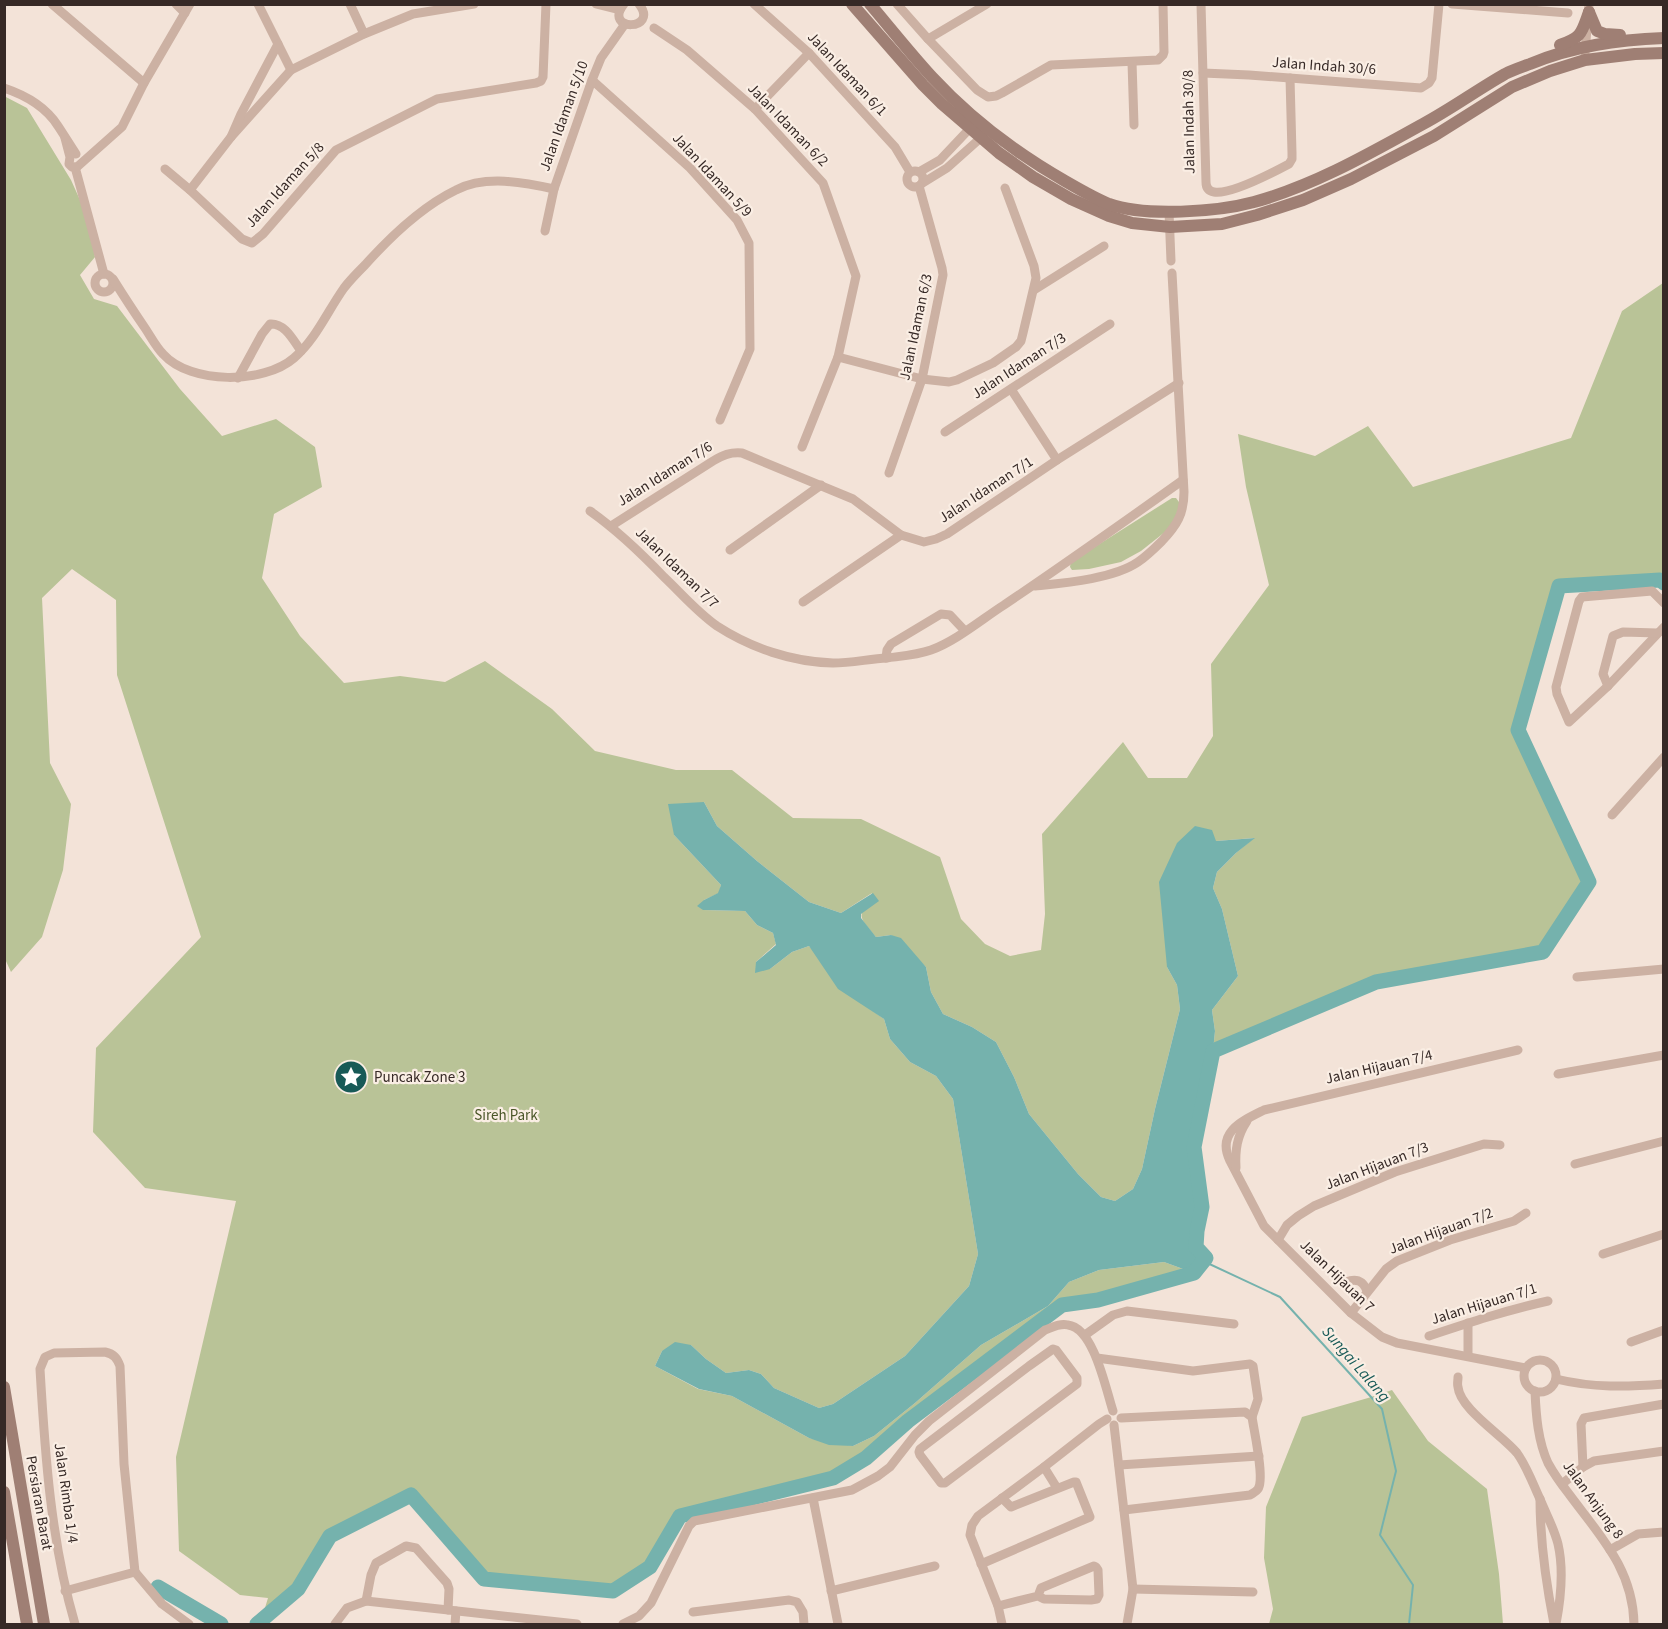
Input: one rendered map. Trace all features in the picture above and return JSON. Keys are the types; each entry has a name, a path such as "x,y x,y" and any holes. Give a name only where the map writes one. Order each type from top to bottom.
{"main road":[{"path":"852,4 923,85 986,134 1109,204 1135,211 1169,212 1221,209 1252,203 1296,189 1342,167 1424,123 1529,57 1575,40 1580,35 1589,8"},
{"path":"870,4 974,124"},
{"path":"1589,8 1597,31 1605,34 1664,38"},
{"path":"1506,73 1586,46 1634,39 1664,38"},
{"path":"986,134 999,153 1033,177 1071,199 1109,216 1132,223 1170,227 1222,224 1303,200 1351,179 1434,136 1512,87 1550,71 1585,60 1664,53"},
{"name":"Persiaran Barat","path":"4,1387 45,1624"},
{"path":"4,1492 27,1624"}],"street":[{"path":"52,4 144,83"},
{"path":"76,159 96,150 122,127 144,83 188,9 176,4"},
{"path":"258,4 291,70"},
{"path":"350,4 364,34"},
{"path":"190,190 231,137 291,70 364,34 413,14 474,4"},
{"name":"Jalan Idaman 5/8","path":"165,170 242,239 252,243 263,234 336,150 438,99 541,81 546,4"},
{"path":"596,4 622,7 620,18 625,24"},
{"name":"Jalan Idaman 6/1","path":"754,4 810,53 915,172"},
{"path":"897,4 976,90 988,97 1002,93 1051,64 1155,61 1161,58 1164,52 1163,4"},
{"path":"928,39 987,4"},
{"name":"Jalan Indah 30/8","path":"1201,4 1206,186 1209,190 1220,192 1254,181 1290,164 1292,159 1290,78"},
{"name":"Jalan Indah 30/6","path":"1203,73 1421,88 1430,83 1433,73 1439,4"},
{"path":"1452,4 1568,13"},
{"name":"Jalan Idaman 5/10","path":"545,231 554,189 601,58 625,24 632,26 640,22 643,15 641,6"},
{"path":"1585,60 1589,8"},
{"name":"Jalan Idaman 6/2","path":"654,28 687,50 755,110 823,183 856,276 838,357 802,447"},
{"path":"231,137 278,44"},
{"path":"755,110 810,53"},
{"path":"1132,62 1134,125"},
{"name":"Jalan Idaman 5/9","path":"592,80 690,168 737,220 749,243 750,349 720,420"},
{"path":"4,88 19,93 48,114 58,125 76,159 108,276 114,285 110,291 101,292"},
{"path":"974,124 940,160 907,175 907,183 911,187 920,185 946,168 986,134"},
{"path":"915,172 923,179 920,185"},
{"name":"Jalan Idaman 5/10","path":"108,276 164,356 182,368 205,375 238,378 261,375 278,369 294,359 317,333 345,287 380,249 419,213 456,189 482,181 536,185 554,189"},
{"name":"Jalan Idaman 6/3","path":"889,473 922,379 943,272 920,185"},
{"path":"838,357 940,382 957,380 993,363 1016,347 1021,341 1036,278 1034,266 1005,188"},
{"path":"1169,212 1171,261"},
{"path":"1034,290 1104,246"},
{"name":"Jalan Idaman 7/7","path":"1032,586 1071,582 1123,570 1137,563 1153,550 1175,526 1182,514 1184,502 1172,273"},
{"path":"108,276 96,278 97,289 130,305"},
{"path":"238,378 270,324 282,327 301,351"},
{"name":"Jalan Idaman 7/3","path":"945,432 1110,324"},
{"name":"Jalan Idaman 7/1","path":"736,452 861,503 901,535 918,541 936,539 1179,383"},
{"path":"1011,389 1057,460"},
{"name":"Jalan Idaman 7/6","path":"611,526 719,458 730,452 736,452"},
{"name":"Jalan Idaman 7/7","path":"590,511 611,526 685,600 717,626 766,650 816,662 854,662 912,656 933,650 1032,586 1183,480"},
{"path":"730,550 821,485"},
{"path":"803,602 901,535"},
{"path":"1064,564 1071,582"},
{"path":"1660,630 1608,686 1569,722 1556,687 1579,600 1582,597 1652,591 1664,603"},
{"path":"886,658 891,644 941,614 950,615 965,631"},
{"path":"1608,686 1603,674 1614,636 1623,632 1660,630"},
{"path":"1612,815 1664,757"},
{"path":"1577,977 1664,969"},
{"name":"Jalan Hijauan 7/4","path":"1246,1122 1264,1110 1284,1104 1518,1050"},
{"path":"1558,1074 1664,1055"},
{"name":"Jalan Hijauan 7","path":"1246,1122 1232,1130 1227,1137 1226,1153 1258,1216 1264,1226 1351,1314 1382,1337 1397,1343 1526,1368"},
{"path":"1575,1164 1664,1141"},
{"name":"Jalan Hijauan 7/3","path":"1278,1240 1287,1226 1298,1216 1324,1202 1395,1172 1484,1144 1500,1145"},
{"name":"Jalan Hijauan 7/2","path":"1351,1314 1386,1269 1396,1262 1450,1240 1514,1221 1526,1213"},
{"path":"1603,1254 1664,1234"},
{"path":"1346,1282 1359,1281 1365,1285 1367,1292"},
{"name":"Jalan Hijauan 7/1","path":"1429,1336 1548,1301"},
{"path":"1085,1335 1113,1315 1127,1311 1234,1324"},
{"path":"1468,1323 1468,1356"},
{"path":"623,1624 639,1617 651,1603 689,1526 694,1521 852,1490 879,1476 890,1467 915,1435 937,1415 1045,1330 1058,1325 1070,1324 1085,1335 1097,1358 1114,1418 1133,1589 1127,1624"},
{"path":"1631,1342 1664,1330"},
{"path":"1050,1350 1056,1350 1078,1381 942,1484 919,1452 920,1449 1029,1366 1050,1350"},
{"name":"Jalan Rimba 1/4","path":"75,1624 65,1591 45,1460 40,1370 45,1357 54,1353 105,1352 117,1358 120,1366 124,1464 135,1572"},
{"path":"1018,1352 1029,1366"},
{"path":"1097,1358 1193,1371 1250,1364 1253,1366 1258,1398 1252,1417 1259,1456 1258,1489 1250,1495 1124,1510"},
{"path":"1537,1360 1550,1363 1556,1370 1556,1379 1552,1387 1544,1392 1531,1389 1525,1382 1526,1368 1537,1360"},
{"path":"1458,1377 1458,1387 1467,1406 1519,1456 1552,1526 1558,1544 1561,1567 1560,1604 1555,1624"},
{"path":"1556,1379 1620,1387 1664,1384"},
{"name":"Jalan Anjung 8","path":"1535,1391 1540,1441 1549,1465 1622,1570 1633,1608 1634,1624"},
{"path":"1583,1467 1581,1424 1584,1418 1664,1404"},
{"path":"1002,1624 998,1606 970,1535 972,1525 978,1516 1099,1424 1114,1418 1245,1412 1252,1417"},
{"path":"937,1415 946,1429"},
{"path":"1562,1484 1594,1461 1664,1451"},
{"path":"1119,1465 1259,1456"},
{"path":"1044,1467 1057,1488"},
{"path":"981,1564 1090,1517 1076,1482 1011,1507 1002,1498"},
{"path":"813,1498 837,1624"},
{"path":"1540,1499 1543,1561 1555,1624"},
{"path":"1610,1550 1638,1534 1664,1532"},
{"path":"366,1601 376,1563 406,1546 416,1548 447,1583 455,1624"},
{"path":"831,1591 934,1566"},
{"path":"998,1606 1038,1596 1044,1599 1097,1599 1099,1595 1098,1570 1094,1566 1041,1588 1038,1596"},
{"path":"65,1591 135,1572 162,1604 189,1624"},
{"path":"1133,1589 1253,1592"},
{"path":"693,1612 789,1600 797,1602 803,1612 804,1624"},
{"path":"335,1624 347,1608 366,1601 452,1611 510,1621 577,1624"}],"green space":[{"name":"Sireh Park","path":"4,96 27,108 71,180 89,220 95,257 80,275 94,299 117,306 180,389 222,436 276,419 315,447 322,487 274,514 262,578 300,636 344,683 400,676 445,682 485,661 552,709 595,751 676,770 732,770 793,818 861,819 940,857 961,919 985,944 1010,956 1041,950 1045,914 1042,834 1123,742 1148,778 1187,778 1213,736 1211,664 1269,585 1246,487 1238,434 1315,456 1368,426 1413,487 1571,438 1622,311 1663,283 1663,583 1660,580 1559,586 1518,730 1589,882 1543,952 1376,982 1213,1051 1215,1031 1212,1010 1238,976 1222,909 1213,888 1217,872 1254,838 1216,841 1167,967 1177,985 1180,1009 1142,1169 1133,1189 1115,1201 1101,1197 1078,1174 1029,1114 996,1042 972,1027 943,1014 931,992 926,967 891,935 876,937 865,924 862,912 872,893 841,913 809,902 717,826 704,802 674,835 721,885 719,893 704,900 703,910 745,911 757,925 773,933 776,944 756,962 770,969 792,952 809,946 863,1004 884,1019 890,1039 910,1062 936,1076 953,1099 978,1254 969,1286 905,1356 833,1404 819,1408 774,1388 761,1374 749,1370 726,1373 691,1345 662,1351 655,1366 698,1389 732,1396 809,1438 853,1446 874,1436 981,1345 1048,1306 1069,1282 1099,1270 1164,1262 1194,1273 1098,1300 1062,1305 908,1421 866,1458 833,1478 680,1516 650,1567 613,1591 484,1579 410,1495 330,1536 298,1589 261,1621 268,1598 240,1595 179,1551 176,1457 236,1201 145,1188 93,1132 96,1048 201,937 117,675 116,600 72,569 42,598 50,763 71,804 63,870 42,937 11,972 5,959"},
{"path":"1172,498 1176,498 1179,502 1179,515 1165,532 1141,551 1121,562 1072,570 1071,562"},
{"path":"1392,1390 1428,1441 1487,1489 1499,1574 1503,1624 1269,1624 1273,1609 1264,1558 1266,1507 1302,1417"}],"water":[{"path":"704,802 717,826 809,902 841,913 873,893 879,901 861,914 861,918 876,937 891,935 901,938 926,967 931,992 943,1014 972,1027 996,1042 1029,1114 1078,1174 1101,1197 1115,1201 1133,1189 1142,1169 1180,1009 1177,985 1167,967 1159,882 1177,843 1195,826 1212,830 1216,841 1255,838 1217,872 1213,888 1222,909 1238,976 1212,1010 1215,1031 1213,1051 1194,1147 1202,1207 1196,1247 1206,1258 1194,1273 1164,1262 1099,1270 1069,1282 1048,1306 981,1345 874,1436 853,1446 829,1445 809,1438 732,1396 699,1389 655,1366 662,1351 675,1342 691,1345 726,1373 749,1370 761,1374 774,1388 819,1408 833,1404 905,1356 969,1286 978,1254 953,1099 936,1076 910,1062 890,1039 884,1019 838,989 809,946 792,952 770,969 755,973 756,962 776,945 773,933 757,925 745,911 703,910 697,906 718,893 721,885 674,835 668,804"}],"waterway":[{"path":"257,1624 298,1589 330,1536 411,1495 484,1579 613,1591 650,1567 680,1516 833,1478 866,1458 908,1421 1062,1305 1098,1300 1194,1273 1206,1258 1196,1247 1202,1207 1194,1147 1213,1051 1376,982 1543,952 1589,882 1518,730 1559,586 1660,580 1664,583"},
{"name":"Sungai Lalang","path":"1203,1261 1280,1297 1382,1409 1396,1471 1380,1535 1413,1585 1409,1624"},
{"path":"158,1587 221,1624"}],"place":[{"name":"Puncak Zone 3","path":"351,1077"}]}
